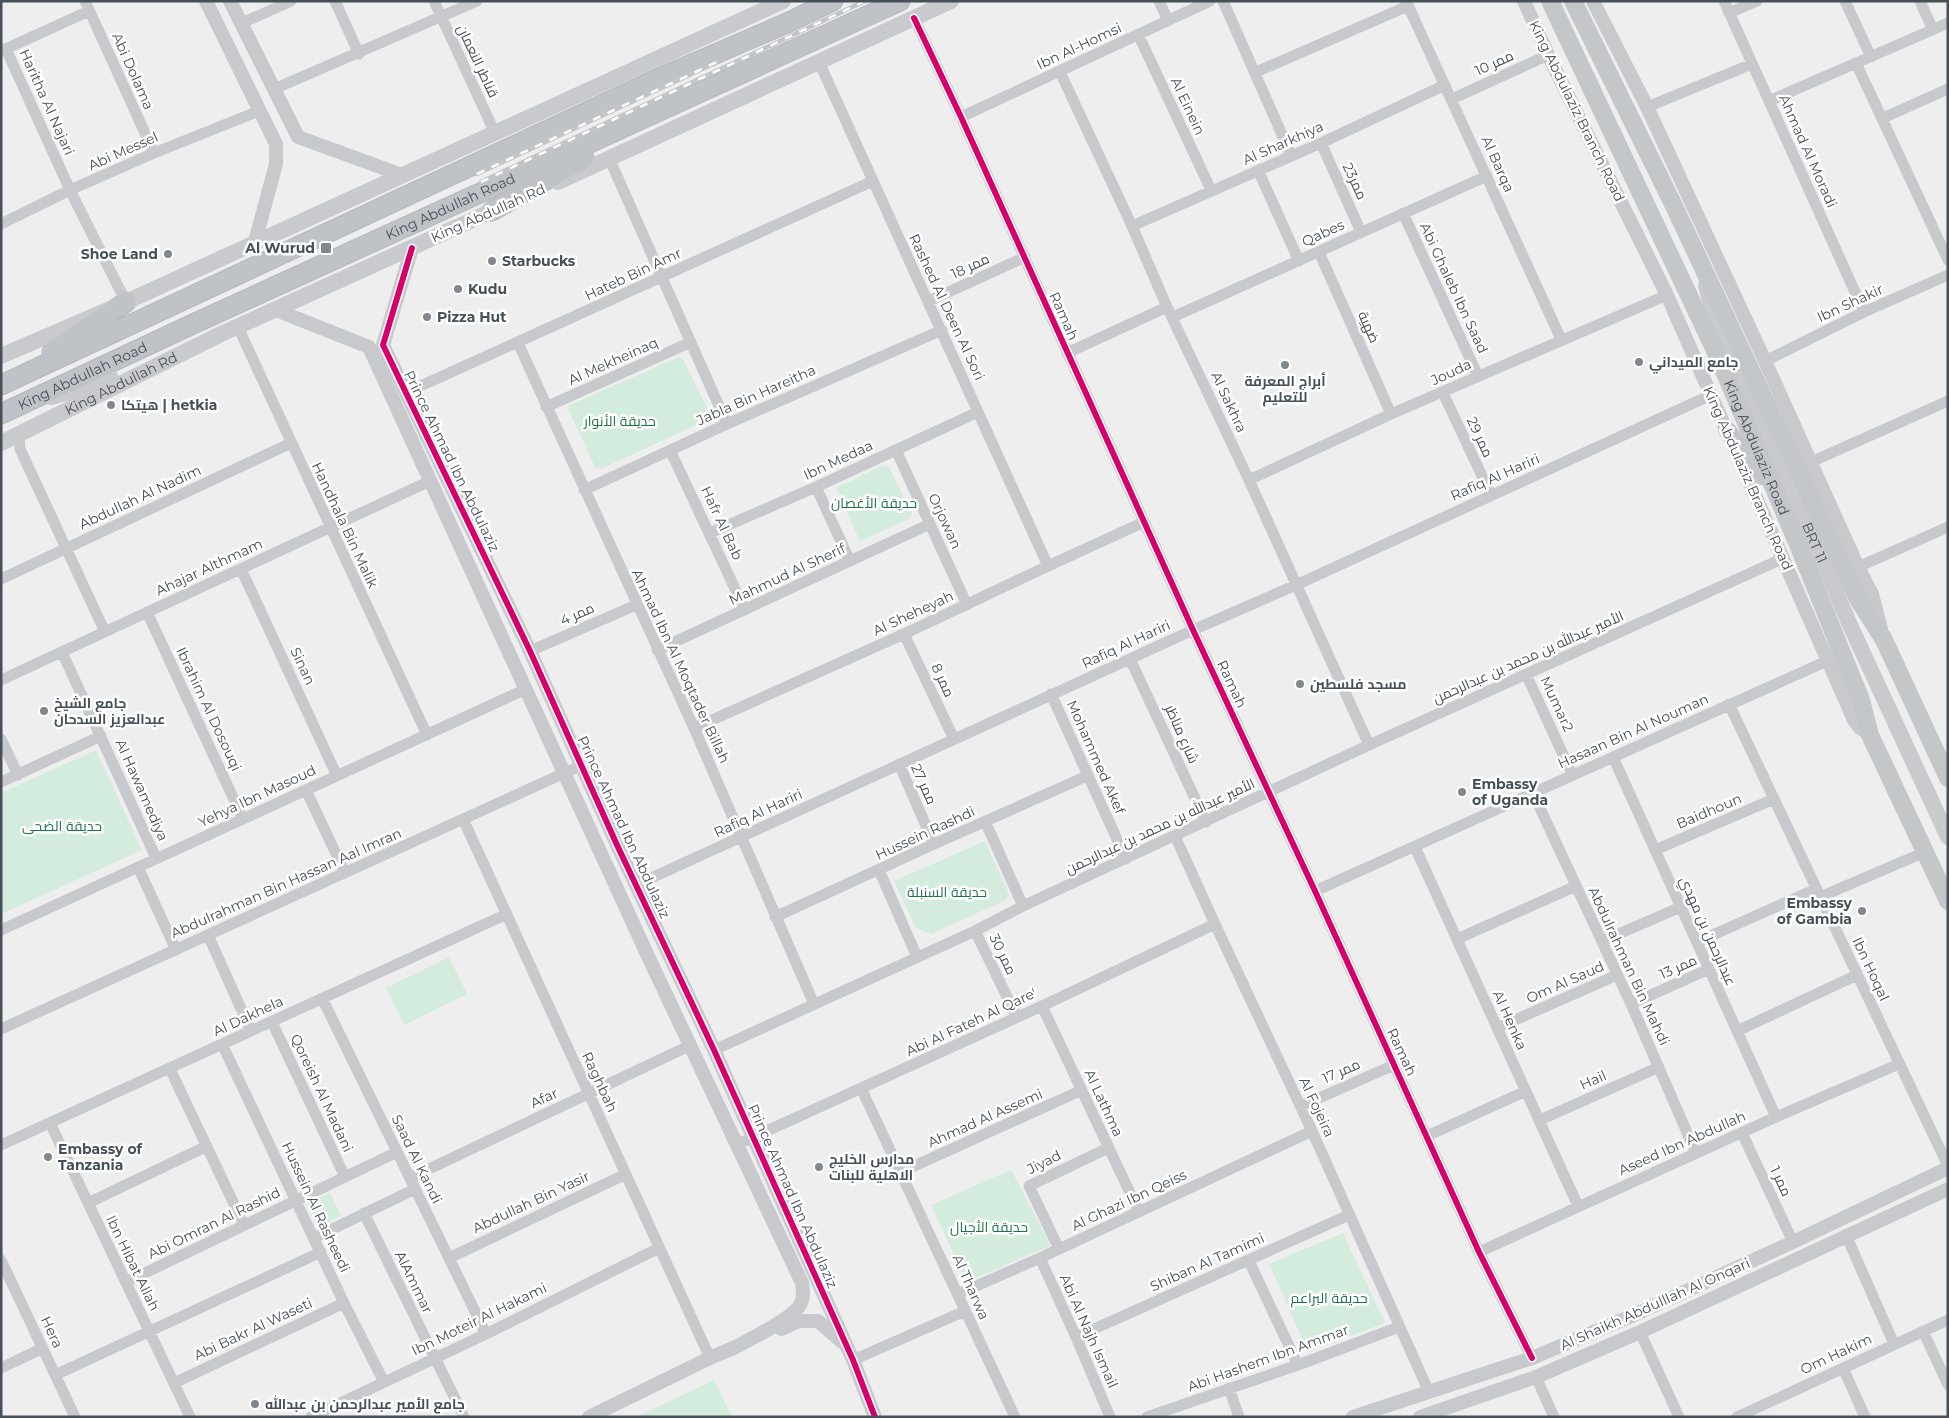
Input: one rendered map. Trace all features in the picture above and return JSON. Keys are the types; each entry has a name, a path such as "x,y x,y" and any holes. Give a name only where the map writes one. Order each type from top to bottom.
{"highway":[{"name":"King Abdullah Road","path":"1,383 655,80 833,1"},
{"name":"King Abdullah Road","path":"1,414 900,1"},
{"path":"492,211 581,160 642,129 675,104"},
{"path":"1,383 47,355 126,302"}],"main road":[{"path":"1,356 126,302 783,1"},
{"name":"King Abdullah Rd","path":"1,442 218,335 610,158 950,1"},
{"name":"King Abdulaziz Road","path":"1550,1 1718,356 1777,493 1861,700 1870,736 1948,902"},
{"name":"King Abdulaziz Road","path":"1574,1 1674,206 1858,599 1884,640 1946,771"},
{"path":"520,122 655,80"},
{"name":"BRT 11","path":"1702,266 1713,313 1720,330 1768,434 1850,625 1948,837"},
{"path":"20,406 93,385 218,335"},
{"path":"1728,430 1777,493"},
{"name":"BRT 11","path":"1799,547 1826,585 1850,625"}],"street":[{"path":"206,1 276,144 276,164 254,242"},
{"path":"230,1 298,137 402,175"},
{"path":"240,24 291,1"},
{"path":"335,1 359,54"},
{"name":"قناطر النعمان","path":"434,1 495,133"},
{"path":"274,89 359,54 478,1"},
{"path":"1159,1 1168,21"},
{"name":"Ibn Al-Homsi","path":"961,117 1210,1"},
{"path":"1223,1 1256,72 1291,155"},
{"name":"King Abdulaziz Branch Road","path":"1524,1 1548,55 1666,295 1728,430 1854,720 1870,736"},
{"path":"1593,1 1647,107 1872,594 1884,640"},
{"name":"Ahmad Al Moradi","path":"1724,1 1864,312"},
{"path":"1729,14 1757,1"},
{"path":"1845,1 1871,57"},
{"path":"1920,1 1933,30"},
{"path":"1256,72 1407,3"},
{"name":"Al Barqa","path":"1407,3 1561,339"},
{"path":"4,50 87,6"},
{"name":"Abi Dolama","path":"87,6 154,153"},
{"name":"Ramah","path":"914,18 1025,257 1192,630 1315,891 1479,1252 1532,1358"},
{"path":"1769,101 1948,22"},
{"name":"Al Einein","path":"1138,34 1211,190"},
{"name":"Haritha Al Najari","path":"4,50 70,190 126,302"},
{"name":"ممر 10","path":"1452,99 1548,55"},
{"name":"Rashed Al Deen Al Sori","path":"819,62 1048,566"},
{"path":"1623,62 1628,86 1673,187 1674,206"},
{"path":"1856,63 1948,260"},
{"path":"1647,107 1752,64"},
{"name":"Al Sakhra","path":"1060,72 1249,480 1369,745"},
{"name":"Al Sharkhiya","path":"1132,226 1446,85"},
{"path":"1883,118 1948,89"},
{"name":"Abi Messel","path":"2,223 70,190 154,153 259,111"},
{"name":"ممر23","path":"1320,143 1361,232"},
{"path":"610,158 727,424"},
{"path":"1258,170 1299,260"},
{"name":"Qabes","path":"1067,353 1319,252 1487,176"},
{"name":"Hateb Bin Amr","path":"405,393 873,181"},
{"name":"Abi Ghaleb Ibn Saad","path":"1403,213 1478,376"},
{"name":"Prince Ahmad Ibn Abdulaziz","path":"412,248 383,345 530,651 617,845 714,1050 846,1346 854,1360 875,1417"},
{"name":"ضهية","path":"1319,252 1391,414"},
{"name":"ممر 18","path":"929,302 1025,257"},
{"name":"Ibn Shakir","path":"1765,361 1864,312 1948,275"},
{"name":"Jouda","path":"1249,480 1391,414 1666,295"},
{"name":"Prince Ahmad Ibn Abdulaziz","path":"276,310 369,347 802,1283 803,1294 801,1304 793,1313 732,1349"},
{"name":"Handhala Bin Malik","path":"238,327 427,734"},
{"name":"Jabla Bin Hareitha","path":"584,490 727,424 942,330"},
{"name":"Al Mekheinaq","path":"546,407 691,342"},
{"name":"Ahmad Ibn Al Moqtader Billah","path":"518,343 694,728 814,1004"},
{"name":"ممر 29","path":"1443,393 1491,495"},
{"name":"Rafiq Al Hariri","path":"636,884 1711,395"},
{"path":"1811,462 1948,401"},
{"name":"Ibn Medaa","path":"710,534 978,412"},
{"path":"19,434 20,449 105,632"},
{"name":"Abdullah Al Nadim","path":"1,579 291,443"},
{"name":"Hafr Al Bab","path":"670,450 745,610"},
{"name":"Orjowan","path":"896,450 967,604"},
{"name":"Ahajar Althmam","path":"1,680 430,481"},
{"path":"816,487 850,561"},
{"name":"Al Sheheyah","path":"694,728 904,634 1144,522"},
{"name":"Mahmud Al Sherif","path":"658,650 930,524"},
{"path":"1858,567 1948,527"},
{"name":"الأمير عبدالله بن محمد بن عبدالرحمن","path":"714,1050 975,931 1023,906 1369,745 1784,558"},
{"name":"Sinan","path":"241,569 337,776"},
{"name":"ممر 4","path":"530,651 636,604"},
{"name":"Ibrahim Al Dosouqi","path":"147,612 244,819"},
{"name":"ممر 8","path":"904,634 954,738"},
{"name":"Al Hawamediya","path":"62,652 156,858"},
{"name":"شارع مناظر","path":"1130,659 1206,822"},
{"name":"Hasaan Bin Al Nouman","path":"1315,891 1827,661"},
{"name":"Mumar2","path":"1526,674 1572,774"},
{"name":"Yehya Ibn Masoud","path":"1,930 526,689"},
{"name":"Mohammed Akef","path":"1052,694 1087,776 1126,859"},
{"name":"Ibn Hoqal","path":"1729,704 1948,1167"},
{"path":"1,782 101,736"},
{"path":"1,740 18,775"},
{"name":"عبدالرحمن بن مهدي","path":"1613,757 1776,1117"},
{"name":"ممر 27","path":"898,764 934,844"},
{"name":"Abdulrahman Bin Hassan Aal Imran","path":"1,1029 582,765"},
{"name":"Hussein Rashdi","path":"775,917 1087,776"},
{"path":"306,790 345,873"},
{"name":"Abdulrahman Bin Mahdi","path":"1533,793 1631,1004 1696,1153"},
{"name":"Baidhoun","path":"1656,850 1774,799"},
{"name":"Raghbah","path":"463,819 710,1358"},
{"path":"985,822 1023,906"},
{"name":"Al Fojeira","path":"1176,836 1312,1131 1429,1392"},
{"path":"602,853 617,845"},
{"name":"Al Henka","path":"1415,847 1578,1206"},
{"path":"1697,942 1925,852"},
{"path":"138,867 176,950"},
{"path":"879,870 917,957"},
{"path":"1457,938 1576,886"},
{"path":"1602,941 1681,907"},
{"name":"Al Dakhela","path":"1,1145 506,914"},
{"name":"Abi Al Fateh Al Qare'","path":"738,1144 1042,1006 1215,924"},
{"name":"ممر 30","path":"975,931 1017,1017"},
{"path":"208,936 251,1031"},
{"name":"ممر 13","path":"1631,1004 1709,969"},
{"name":"Om Al Saud","path":"1498,1028 1617,975"},
{"path":"1737,1031 1857,975"},
{"name":"Saad Al Kandi","path":"322,998 486,1334"},
{"name":"Al Lathma","path":"1042,1006 1139,1212"},
{"name":"Qoreish Al Madani","path":"272,1022 345,1176"},
{"name":"Hussein Al Rasheedi","path":"222,1044 344,1303 384,1382"},
{"name":"Afar","path":"314,1238 364,1214 412,1184 589,1094 691,1045"},
{"name":"Aseed Ibn Abdullah","path":"1479,1252 1776,1117 1899,1064"},
{"name":"ممر 17","path":"1300,1106 1394,1065"},
{"name":"Hail","path":"1540,1120 1659,1067"},
{"path":"170,1068 244,1225"},
{"name":"Al Tharwa","path":"861,1088 1015,1417"},
{"name":"Ahmad Al Assemi","path":"901,1172 1082,1090"},
{"path":"1427,1136 1526,1091"},
{"name":"Ibn Hibat Allah","path":"50,1123 190,1417"},
{"name":"Al Ghazi Ibn Qeiss","path":"958,1294 1040,1258 1312,1131"},
{"name":"ممر 1","path":"1742,1133 1793,1242"},
{"path":"88,1203 207,1146"},
{"name":"Jiyad","path":"1059,1249 1029,1186 1108,1148"},
{"name":"Abi Omran Al Rashid","path":"126,1282 397,1152"},
{"name":"Al Shaikh Abdulllah Al Onqari","path":"1353,1417 1532,1358 1793,1242 1948,1167"},
{"name":"Abdullah Bin Yasir","path":"448,1258 626,1174"},
{"name":"Al Shaikh Abdulllah Al Onqari","path":"1427,1416 1536,1377 1640,1332 1948,1188"},
{"name":"AlAmmar","path":"364,1214 464,1417"},
{"name":"Shiban Al Tamimi","path":"1076,1337 1349,1215"},
{"path":"1846,1235 1894,1344"},
{"name":"Ibn Moteir Al Hakami","path":"311,1417 486,1334 659,1248"},
{"path":"56,1375 321,1252"},
{"name":"Abi Al Najh Ismail","path":"1040,1258 1110,1417"},
{"name":"Hera","path":"1,1260 75,1417"},
{"path":"1249,1260 1298,1365"},
{"name":"Abi Bakr Al Waseti","path":"174,1383 344,1303"},
{"path":"854,1360 965,1311"},
{"name":"Om Hakim","path":"1737,1417 1948,1320"},
{"path":"589,1417 710,1358 799,1321 818,1321 846,1346"},
{"name":"Abi Hashem Ibn Ammar","path":"1147,1417 1298,1365 1399,1327"},
{"path":"1923,1331 1948,1385"},
{"path":"1640,1332 1679,1417"},
{"path":"1,1368 43,1348"},
{"path":"1843,1368 1865,1417"},
{"path":"1536,1377 1554,1417"},
{"path":"1229,1388 1239,1417"},
{"path":"1762,1405 1767,1417"}],"green space":[{"name":"حديقة الأنوار","path":"679,357 682,358 711,415 709,419 601,469 595,467 568,409 570,405"},
{"name":"حديقة الأغصان","path":"883,465 889,467 912,514 910,518 863,540 859,539 837,489"},
{"name":"حديقة الضحى","path":"96,750 142,850 1,914 1,793"},
{"name":"حديقة السنبلة","path":"985,841 1009,894 1006,900 931,934 916,928 894,881"},
{"path":"449,957 467,994 404,1025 386,988"},
{"name":"حديقة الأجيال","path":"1011,1170 1050,1246 973,1279 963,1274 931,1205"},
{"path":"330,1193 341,1216 317,1227 306,1204"},
{"name":"حديقة البراعم","path":"1343,1233 1385,1323 1308,1352 1269,1264"},
{"path":"714,1380 732,1417 636,1417"}],"railway":[{"path":"481,182 865,1"},
{"path":"477,174 717,62"}],"cycle path":[{"path":"914,18 961,117 1193,630 1315,891 1479,1252 1532,1358"},
{"path":"412,248 383,345 530,651 617,845 714,1050 853,1360 875,1417"}],"place":[{"name":"Al Wurud","path":"326,248"},
{"name":"Shoe Land","path":"168,254"},
{"name":"Starbucks","path":"492,261"},
{"name":"Kudu","path":"458,289"},
{"name":"Pizza Hut","path":"427,317"},
{"name":"جامع الميداني","path":"1639,362"},
{"name":"أبراج المعرفة للتعليم","path":"1285,365"},
{"name":"هيتكا | hetkia","path":"111,405"},
{"name":"مسجد فلسطين","path":"1300,684"},
{"name":"جامع الشيخ عبدالعزيز السدحان","path":"44,711"},
{"name":"Embassy of Uganda","path":"1462,792"},
{"name":"Embassy of Gambia","path":"1862,911"},
{"name":"Embassy of Tanzania","path":"48,1157"},
{"name":"مدارس الخليج الاهلية للبنات","path":"819,1167"},
{"name":"جامع الأمير عبدالرحمن بن عبدالله","path":"255,1404"}]}
